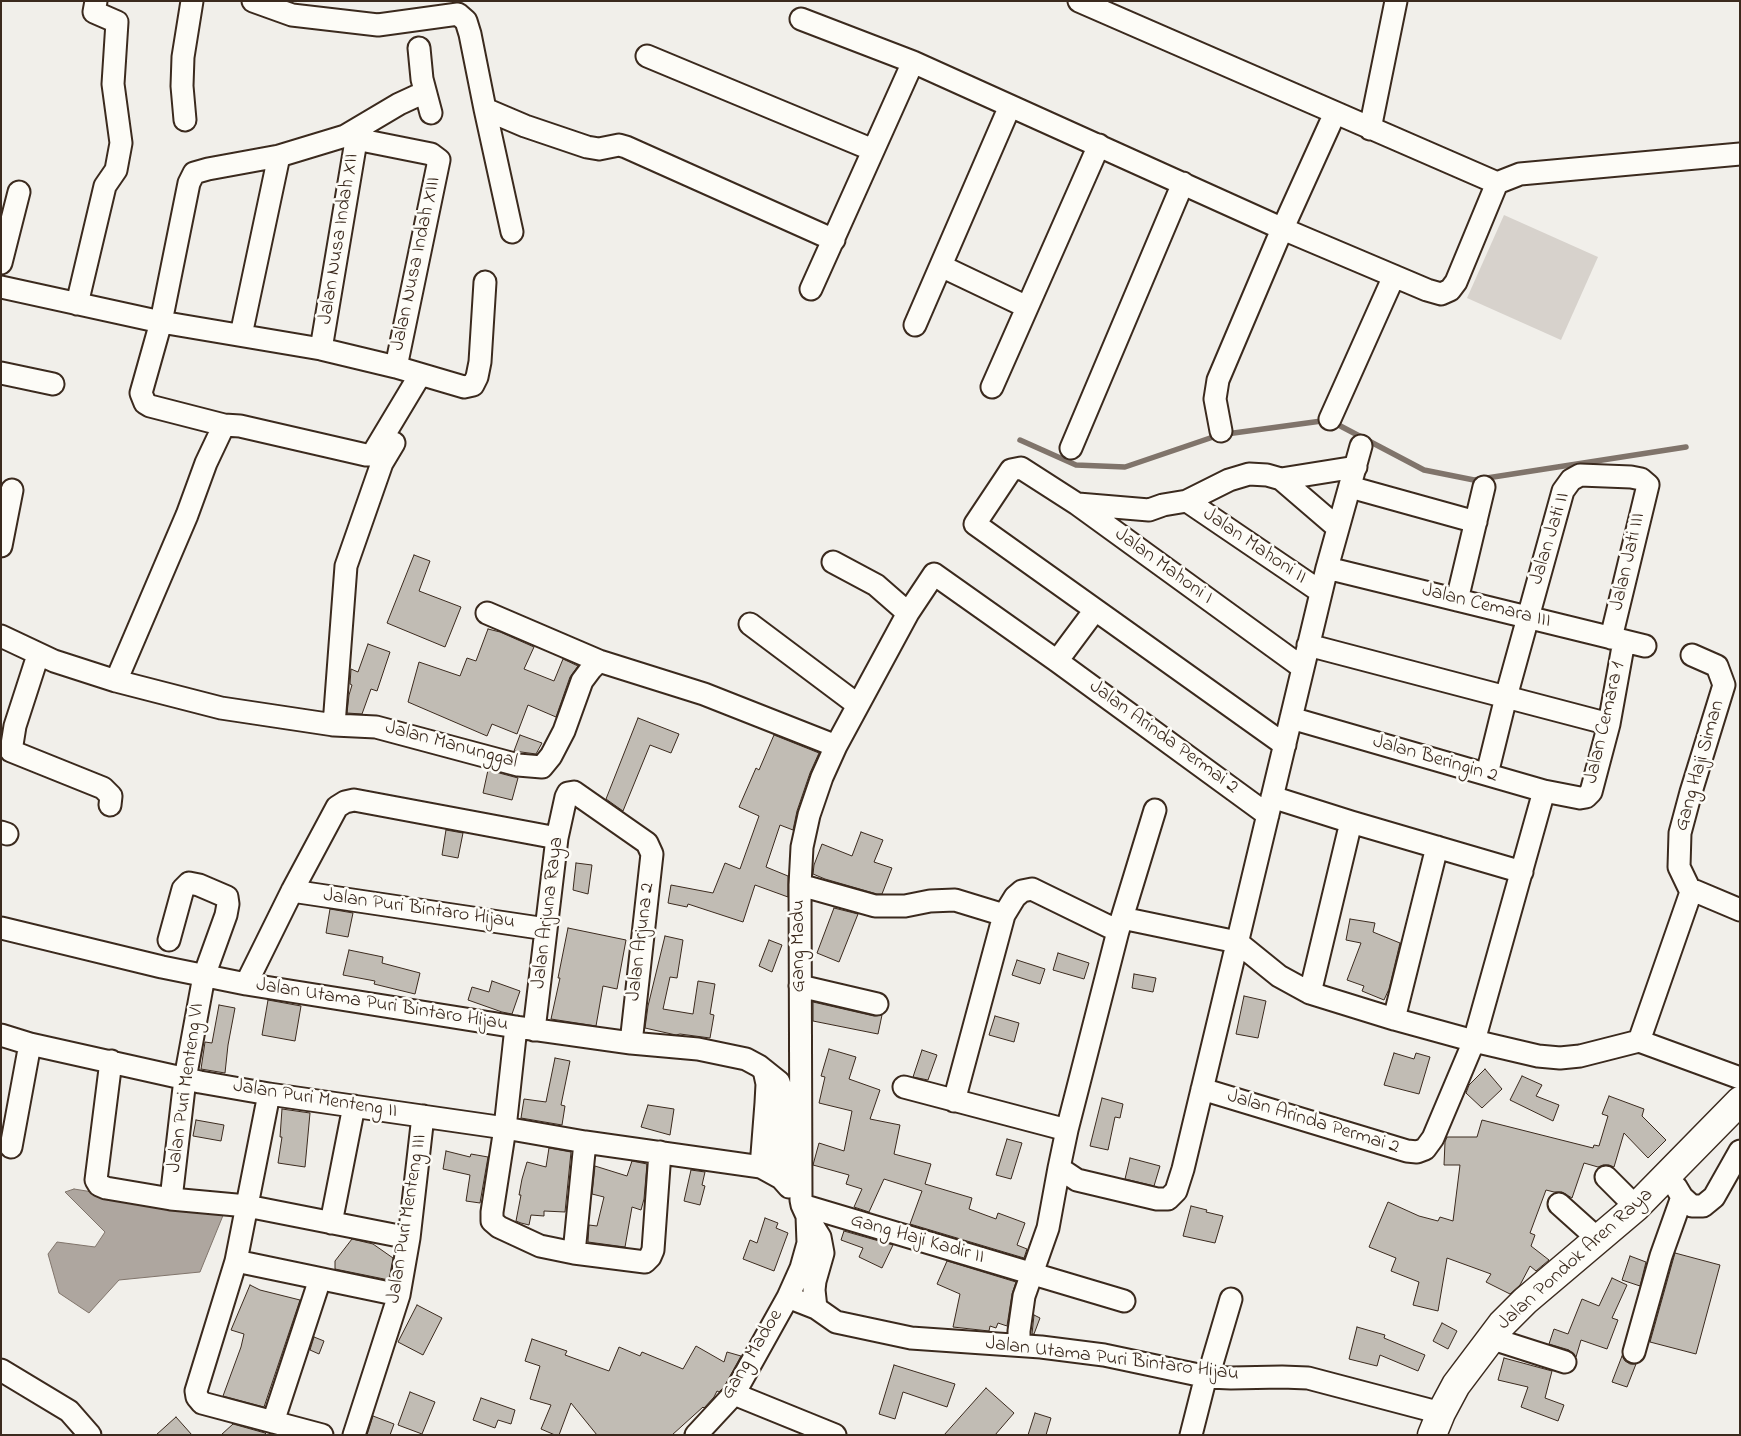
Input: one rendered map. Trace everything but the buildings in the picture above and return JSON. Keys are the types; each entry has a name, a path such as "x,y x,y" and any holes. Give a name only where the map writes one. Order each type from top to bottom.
{"main road":[{"name":"Jalan Pondok Aren Raya","path":"1436,1424 1456,1385 1502,1324 1525,1301 1636,1207 1675,1186 1740,1101"}],"street":[{"path":"77,304 105,186 116,170 119,159 120,143 113,84 117,22 94,12 96,1"},
{"path":"185,120 182,58 192,1"},
{"path":"253,1 292,15 378,25 463,10 470,34 512,232"},
{"path":"1079,1 1497,183 1520,174 1740,154"},
{"path":"1370,129 1396,1"},
{"path":"801,19 913,62 1283,229 1440,294 1450,290 1456,282 1497,183"},
{"path":"419,48 422,79 431,113"},
{"path":"647,56 873,150"},
{"path":"811,289 913,62"},
{"path":"420,375 372,455 240,426 224,425 150,406 144,403 141,393 161,322 189,183 194,173 279,156 357,134 390,109 425,92"},
{"path":"915,325 1010,106"},
{"path":"485,110 587,147 599,149 612,146 626,147 834,240"},
{"path":"1221,431 1215,399 1218,380 1283,229 1336,113"},
{"name":"Jalan Nusa Indah XIII","path":"357,134 431,154 439,160 396,367"},
{"name":"Jalan Nusa Indah XII","path":"321,350 357,134"},
{"path":"992,386 1099,146"},
{"path":"241,335 279,156"},
{"path":"1071,448 1183,184"},
{"path":"1,263 19,192"},
{"path":"941,266 1027,307"},
{"path":"1330,419 1394,276"},
{"path":"1,287 161,322 321,350 396,367 464,387 473,385 477,377 480,362 485,282"},
{"path":"1,373 53,384"},
{"path":"334,724 346,566 382,463 402,430 397,413"},
{"path":"116,681 187,515 206,463 224,425"},
{"name":"Jalan Arinda Permai 2","path":"1059,1168 1077,1180 1157,1199 1168,1199 1176,1191 1183,1169 1321,592 1362,446"},
{"path":"1281,479 1356,467"},
{"name":"Jalan Mahoni I","path":"1095,610 975,524 1011,470 1021,468 1077,504 1303,668"},
{"path":"1077,504 1149,510 1163,505 1187,501 1229,480 1249,474 1267,475 1281,479 1338,528"},
{"name":"Jalan Jati II","path":"1528,618 1563,491 1571,480 1580,475 1631,477 1641,479 1648,485"},
{"name":"Jalan Jati III","path":"1618,640 1648,485"},
{"path":"1350,487 1476,522"},
{"path":"1457,600 1484,487"},
{"path":"1,546 12,490"},
{"name":"Jalan Mahoni II","path":"1187,501 1321,592"},
{"path":"833,562 876,585 908,613"},
{"name":"Jalan Cemara III","path":"1327,568 1645,646"},
{"name":"Gang Madu","path":"788,1297 801,1268 808,1243 803,1207 800,986 802,847 809,815 822,777 836,746 908,613 934,574 941,579"},
{"name":"Jalan Arinda Permai 2","path":"941,579 1057,661 1270,806 1352,822 1522,872"},
{"path":"1057,661 1095,610 1284,745"},
{"path":"487,613 599,661 704,694 836,746"},
{"path":"1487,774 1528,618"},
{"path":"750,624 858,705"},
{"name":"Jalan Manunggal","path":"1,636 38,655 116,681 221,708 334,724 376,726 518,765 542,767 551,756 564,731 582,682 599,661"},
{"name":"Jalan Cemara 1","path":"1580,798 1586,797 1591,792 1609,724 1618,640"},
{"path":"1308,645 1609,724"},
{"path":"38,655 6,751 103,788 112,796 110,805"},
{"name":"Gang Haji Siman","path":"1691,892 1680,867 1680,833 1724,685 1717,666 1692,655"},
{"name":"Jalan Beringin 2","path":"1291,718 1544,791 1580,798"},
{"name":"Jalan Arinda Permai 2","path":"1202,1089 1407,1152 1417,1152 1425,1148 1434,1138 1474,1041 1544,791"},
{"name":"Jalan Arjuna Raya","path":"574,1253 540,1246 499,1227 492,1221 505,1128 546,929 557,838 568,793 574,792 647,843"},
{"name":"Jalan Puri Bintaro Hijau","path":"246,984 292,891 337,807 345,802 354,800 557,838"},
{"path":"1019,1345 1024,1296 1052,1214 1055,1182 1067,1130 1120,925 1155,810"},
{"path":"1310,993 1352,822"},
{"name":"Jalan Arjuna 2","path":"631,1043 652,854 647,843"},
{"path":"1394,1020 1437,847"},
{"name":"Jalan Puri Menteng VI","path":"169,940 183,889 189,883 199,885 227,897 226,915 204,976 185,1079 171,1199"},
{"path":"800,885 875,906 905,906 930,901 954,900 1004,915"},
{"path":"954,1101 1004,915 1022,891 1032,889 1120,925 1237,942 1279,976 1310,993 1394,1020 1538,1056 1560,1058 1594,1053 1639,1041 1740,1078"},
{"name":"Jalan Puri Bintaro Hijau","path":"292,891 546,929"},
{"path":"1639,1041 1691,892 1696,891 1740,910"},
{"name":"Jalan Utama Puri Bintaro Hijau","path":"1,928 204,976 246,984 525,1029 716,1052 746,1059 764,1070 778,1082 783,1094 781,1178"},
{"path":"800,986 877,1004"},
{"name":"Jalan Puri Menteng II","path":"1,1035 30,1044 185,1079 269,1094 761,1167"},
{"path":"11,1147 30,1044"},
{"path":"111,1061 96,1180 99,1185 106,1188 171,1199 247,1206 409,1238"},
{"path":"764,1070 767,1084 761,1167 781,1178 803,1207 820,1237 823,1254 815,1281 816,1308"},
{"path":"904,1087 1067,1130"},
{"path":"269,1094 236,1261 196,1391 197,1397 202,1403 322,1435"},
{"path":"331,1223 354,1106"},
{"name":"Jalan Puri Menteng III","path":"354,1435 399,1295 409,1238 424,1116"},
{"path":"585,1142 574,1253 646,1262 652,1250 660,1152"},
{"path":"1675,1186 1692,1206 1704,1206 1714,1197 1740,1151"},
{"path":"1606,1177 1636,1207"},
{"path":"1634,1352 1662,1256 1675,1186"},
{"path":"1559,1204 1598,1239"},
{"name":"Gang Haji Kadir II","path":"803,1207 1124,1301"},
{"path":"236,1261 399,1295"},
{"path":"273,1422 320,1279"},
{"name":"Jalan Utama Puri Bintaro Hijau","path":"788,1297 816,1308 836,1322 902,1336 1019,1345 1104,1355 1207,1376 1231,1378 1308,1378 1436,1424"},
{"name":"Gang Madoe","path":"696,1435 734,1394 788,1297"},
{"path":"1191,1435 1231,1299"},
{"path":"1490,1338 1565,1362"},
{"path":"1,1370 69,1411 90,1435"},
{"path":"734,1394 835,1435"}],"shaded area":[{"path":"1504,215 1598,257 1561,340 1467,298"},
{"path":"74,1189 224,1213 200,1272 119,1280 89,1313 59,1293 48,1254 57,1242 95,1247 105,1232 65,1192"}],"waterway":[{"path":"1020,440 1076,465 1125,467 1219,435 1329,420 1424,470 1474,480 1686,447"}]}
